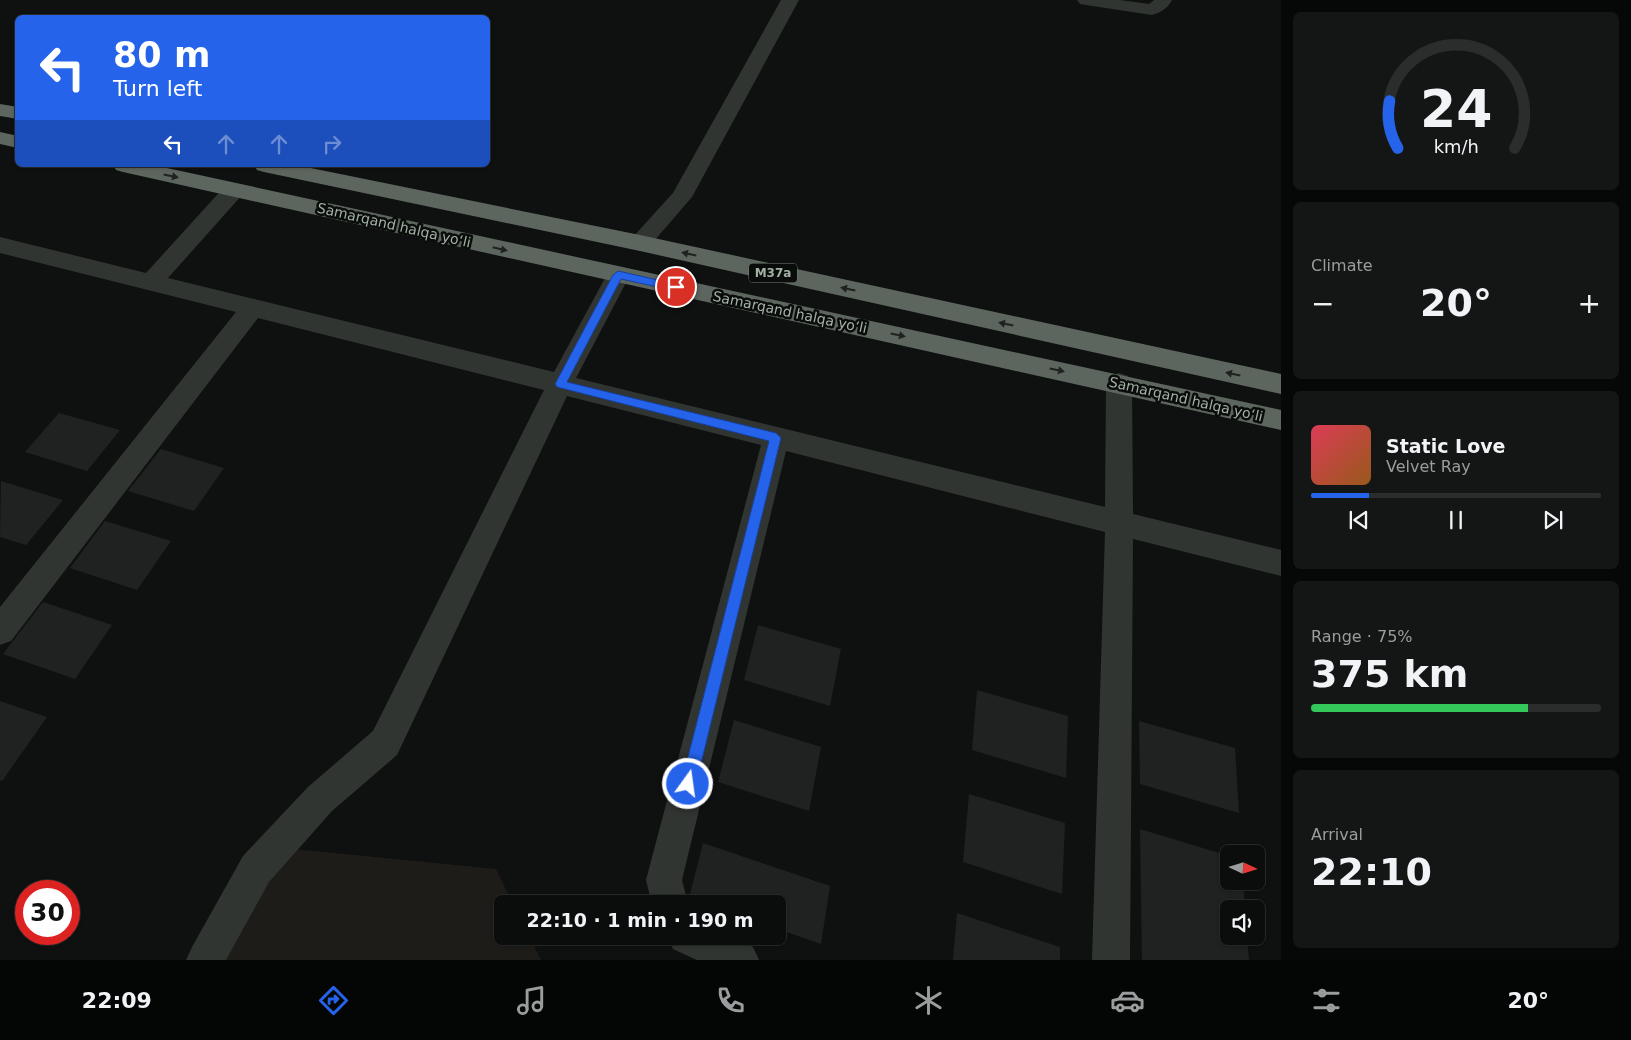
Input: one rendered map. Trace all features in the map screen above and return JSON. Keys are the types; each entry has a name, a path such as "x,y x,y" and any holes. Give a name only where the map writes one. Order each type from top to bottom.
{"highway":[{"path":"0,110 15,112"},
{"path":"0,138 15,141"},
{"name":"Samarqand halqa yoʻli","path":"132,167 1281,420"},
{"name":"M37a","path":"274,167 640,243 1281,384"}],"street":[{"path":"640,243 681,197 790,0"},
{"path":"1086,0 1152,10 1162,4 1163,0"},
{"path":"150,282 234,190"},
{"path":"0,268 9,247 1281,563"},
{"path":"205,960 256,869 320,799 385,743 560,384 618,275"},
{"path":"0,631 253,308"},
{"path":"1111,960 1119,523 1119,383"},
{"path":"668,895 664,880 776,438"},
{"path":"706,945 740,960"}],"shaded area":[{"path":"273,847 496,869 509,895 494,895 494,945 534,945 541,960 221,960"}],"building":[{"path":"59,413 120,430 87,471 25,452"},
{"path":"161,449 224,468 194,511 128,491"},
{"path":"1,481 63,500 26,545 0,537"},
{"path":"105,521 171,541 137,590 70,568"},
{"path":"43,602 112,625 75,679 3,654"},
{"path":"758,625 841,649 830,706 744,680"},
{"path":"977,690 1068,716 1066,778 972,750"},
{"path":"0,701 47,717 2,781 0,780"},
{"path":"734,720 821,747 809,811 718,782"},
{"path":"1139,721 1235,748 1239,813 1140,784"},
{"path":"969,794 1065,823 1062,894 963,862"},
{"path":"1140,829 1220,853 1220,890 1244,890 1244,900 1220,900 1220,945 1248,945 1249,960 1142,960"},
{"path":"703,843 830,886 821,944 786,932 786,895 690,895"},
{"path":"957,913 1060,947 1060,960 953,960"}],"route":[{"path":"676,287 618,275 560,384 776,438 688,784"}]}
